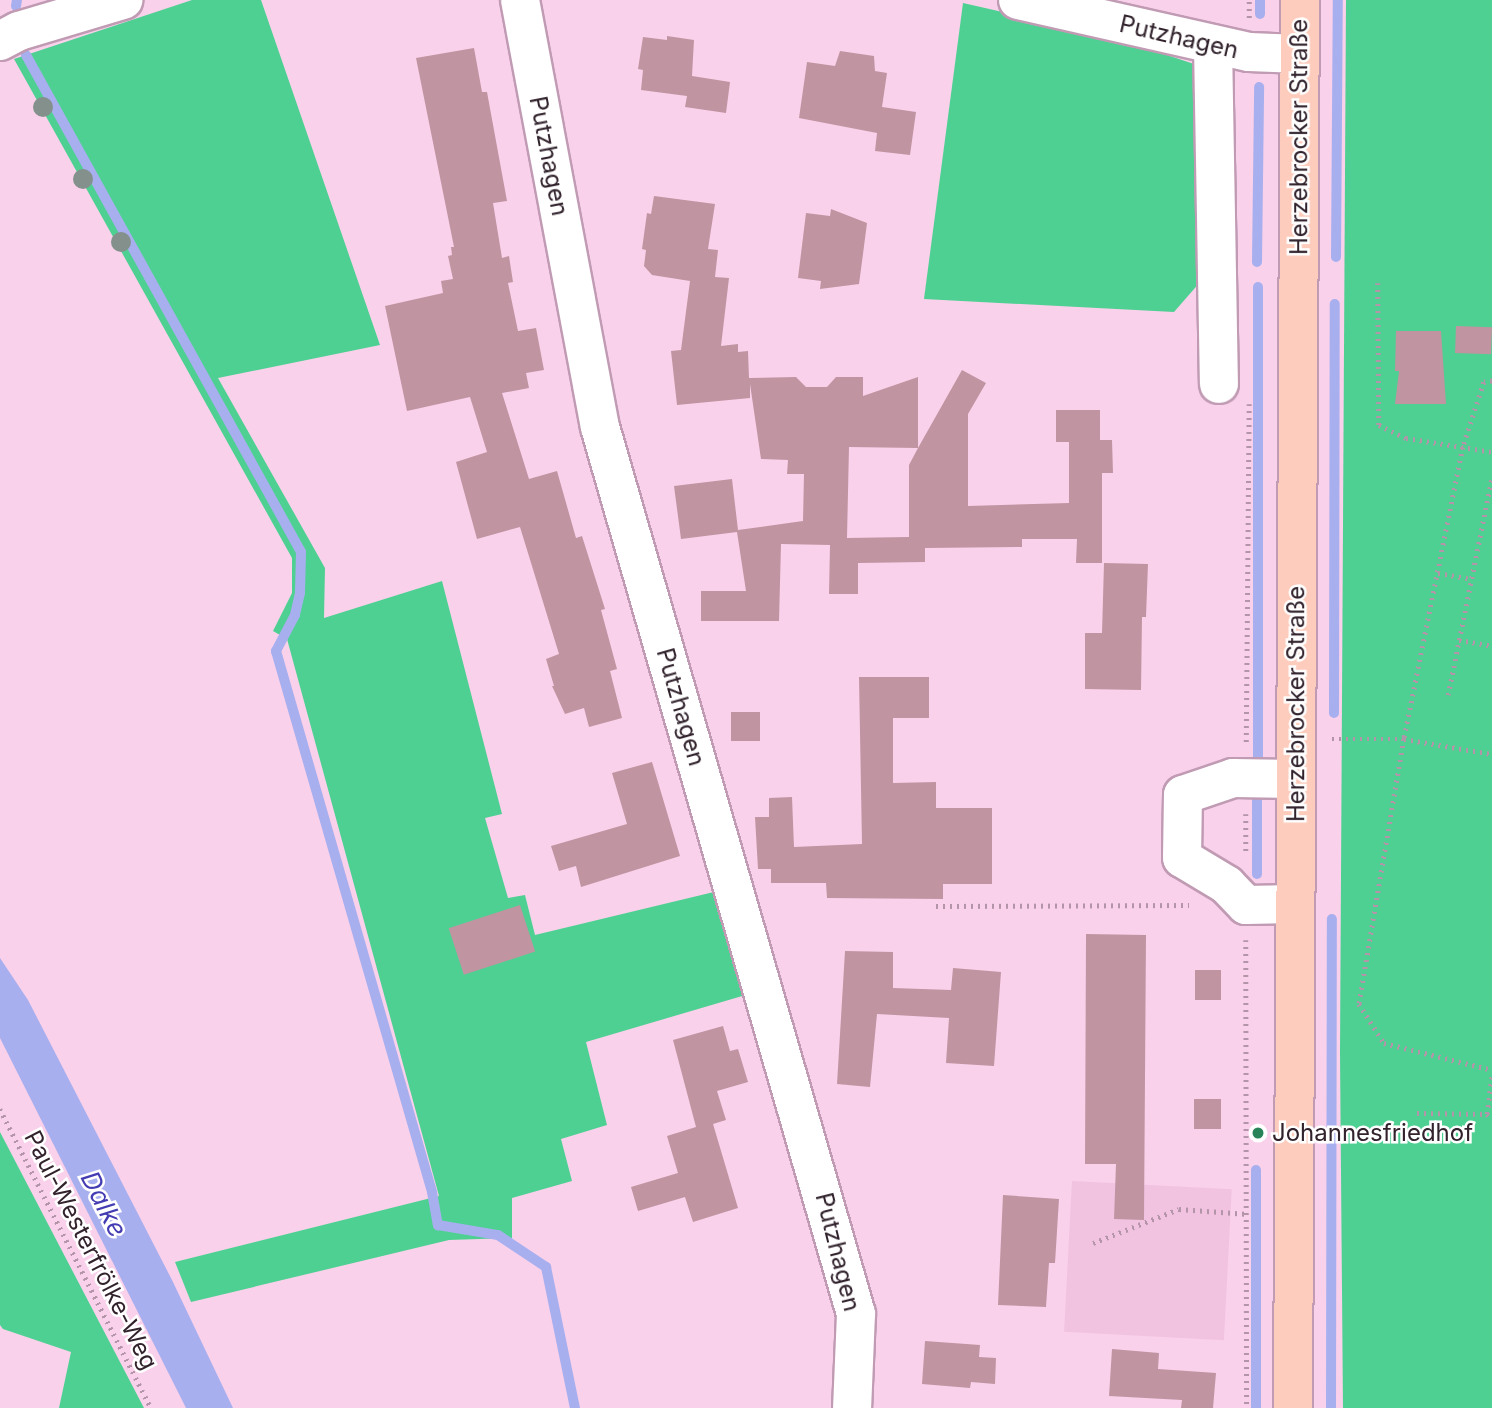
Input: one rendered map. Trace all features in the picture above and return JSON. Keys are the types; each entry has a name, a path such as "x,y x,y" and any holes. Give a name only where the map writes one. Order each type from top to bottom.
{"main road":[{"name":"Herzebrocker Straße","path":"1293,1408 1300,0"}],"street":[{"path":"0,41 19,31 123,0"},
{"name":"Putzhagen","path":"520,0 600,427 856,1314 852,1408"},
{"name":"Putzhagen","path":"1018,0 1249,52 1300,54"},
{"path":"1213,45 1234,391"},
{"path":"1295,904 1246,905 1227,885 1182,858 1183,794 1233,778 1296,779"}],"path":[{"path":"1378,283 1379,425 1406,438 1492,452"},
{"path":"1417,1113 1490,1116 1492,1072 1384,1043 1359,1004 1404,739 1463,447 1485,382 1492,381"},
{"path":"1234,391 1245,778 1247,1408"},
{"path":"1448,695 1492,476"},
{"path":"1438,573 1471,579"},
{"path":"1459,640 1492,646"},
{"path":"1296,740 1404,739 1492,754"},
{"path":"936,906 1192,905"},
{"name":"Paul-Westerfrölke-Weg","path":"0,1109 151,1408"},
{"path":"1093,1242 1180,1209 1248,1214"}],"shaded area":[{"path":"1072,1181 1232,1189 1224,1340 1064,1332"}],"green space":[{"path":"192,0 261,0 380,345 218,378 325,568 324,618 442,581 502,814 485,818 508,898 525,895 535,935 718,891 749,994 586,1042 607,1125 561,1139 572,1181 512,1198 512,1238 449,1240 191,1302 175,1262 439,1196 287,639 273,631 292,593 292,558 14,59"},
{"path":"1346,0 1492,0 1492,1408 1343,1408 1340,1053"},
{"path":"963,3 1116,38 1200,66 1201,281 1174,312 924,299"},
{"path":"0,1132 144,1408 59,1408 71,1352 3,1329 0,1325"}],"water":[{"name":"Dalke","path":"0,958 28,1000 172,1280 233,1408 186,1408 0,1038"}],"building":[{"path":"667,36 694,40 692,76 730,82 726,113 685,107 687,96 641,90 643,70 638,69 643,37 667,40"},
{"path":"474,48 482,92 487,92 507,201 493,203 502,258 509,256 513,282 508,283 518,331 536,328 544,370 526,373 529,388 502,393 529,479 557,471 576,538 582,536 605,609 601,610 617,669 610,671 622,718 589,727 584,708 565,714 552,686 546,659 559,654 520,527 477,539 456,462 487,452 470,397 407,411 385,306 443,293 441,281 453,279 448,256 452,255 451,247 454,247 416,58"},
{"path":"840,51 874,56 875,71 887,73 882,107 916,112 910,155 875,151 877,133 799,118 807,62 835,66"},
{"path":"654,196 715,204 708,249 718,250 715,277 729,278 721,346 738,344 738,352 748,351 749,378 796,377 806,387 827,387 836,377 863,377 863,396 918,377 918,448 962,370 986,383 968,414 968,506 1069,503 1069,442 1056,442 1056,410 1100,410 1100,440 1112,440 1113,473 1102,473 1102,563 1076,563 1077,539 1022,539 1022,547 925,548 925,562 858,563 858,594 829,594 830,545 781,544 779,621 701,621 701,591 746,591 737,532 681,539 674,486 732,479 738,530 803,521 804,474 787,474 788,460 761,459 750,384 750,398 677,405 671,351 681,350 690,281 652,275 644,266 646,250 642,249 647,213 651,214","holes":["849,447 918,448 909,465 909,537 847,538"]},
{"path":"831,209 867,223 859,284 820,289 821,281 798,278 806,213 830,216"},
{"path":"1456,326 1492,327 1491,354 1455,353"},
{"path":"1396,331 1441,331 1446,404 1395,404 1399,371 1395,371"},
{"path":"1104,563 1148,564 1146,617 1142,617 1141,690 1085,689 1085,633 1102,633"},
{"path":"859,677 929,677 929,718 893,718 893,783 936,782 936,808 992,808 992,884 943,884 943,899 827,898 826,883 771,883 771,869 758,869 755,817 769,817 769,798 792,797 794,847 862,844"},
{"path":"731,712 760,712 760,741 731,741"},
{"path":"652,762 680,856 581,887 576,866 559,871 551,846 627,824 612,773"},
{"path":"520,905 535,952 464,975 449,928"},
{"path":"1086,934 1146,935 1144,1220 1114,1219 1116,1164 1085,1164"},
{"path":"845,951 893,952 893,988 951,990 953,968 1001,972 994,1066 946,1063 949,1018 877,1014 870,1087 837,1084"},
{"path":"1195,970 1221,970 1221,1000 1195,1000"},
{"path":"723,1026 730,1051 738,1049 748,1082 717,1091 726,1120 713,1124 738,1208 693,1222 685,1197 638,1211 631,1187 678,1173 667,1136 696,1127 673,1040"},
{"path":"1194,1099 1221,1099 1221,1129 1194,1129"},
{"path":"1003,1195 1059,1199 1055,1263 1049,1263 1046,1307 998,1305"},
{"path":"925,1341 980,1345 979,1357 996,1358 995,1384 971,1382 970,1388 922,1384"},
{"path":"1112,1349 1159,1353 1158,1369 1216,1373 1213,1408 1181,1408 1182,1400 1109,1396"}],"waterway":[{"path":"16,6 17,0"},
{"path":"1260,0 1260,14"},
{"path":"1336,257 1338,0"},
{"path":"26,55 301,552 300,593 295,615 276,651 432,1192 438,1225 498,1235 546,1267 575,1408"},
{"path":"1257,262 1259,87"},
{"path":"1258,287 1258,757"},
{"path":"1334,713 1335,304"},
{"path":"1257,795 1257,874"},
{"path":"1331,1408 1332,919"},
{"path":"1256,1170 1256,1408"}],"place":[{"name":"Johannesfriedhof","path":"1258,1133"}]}
